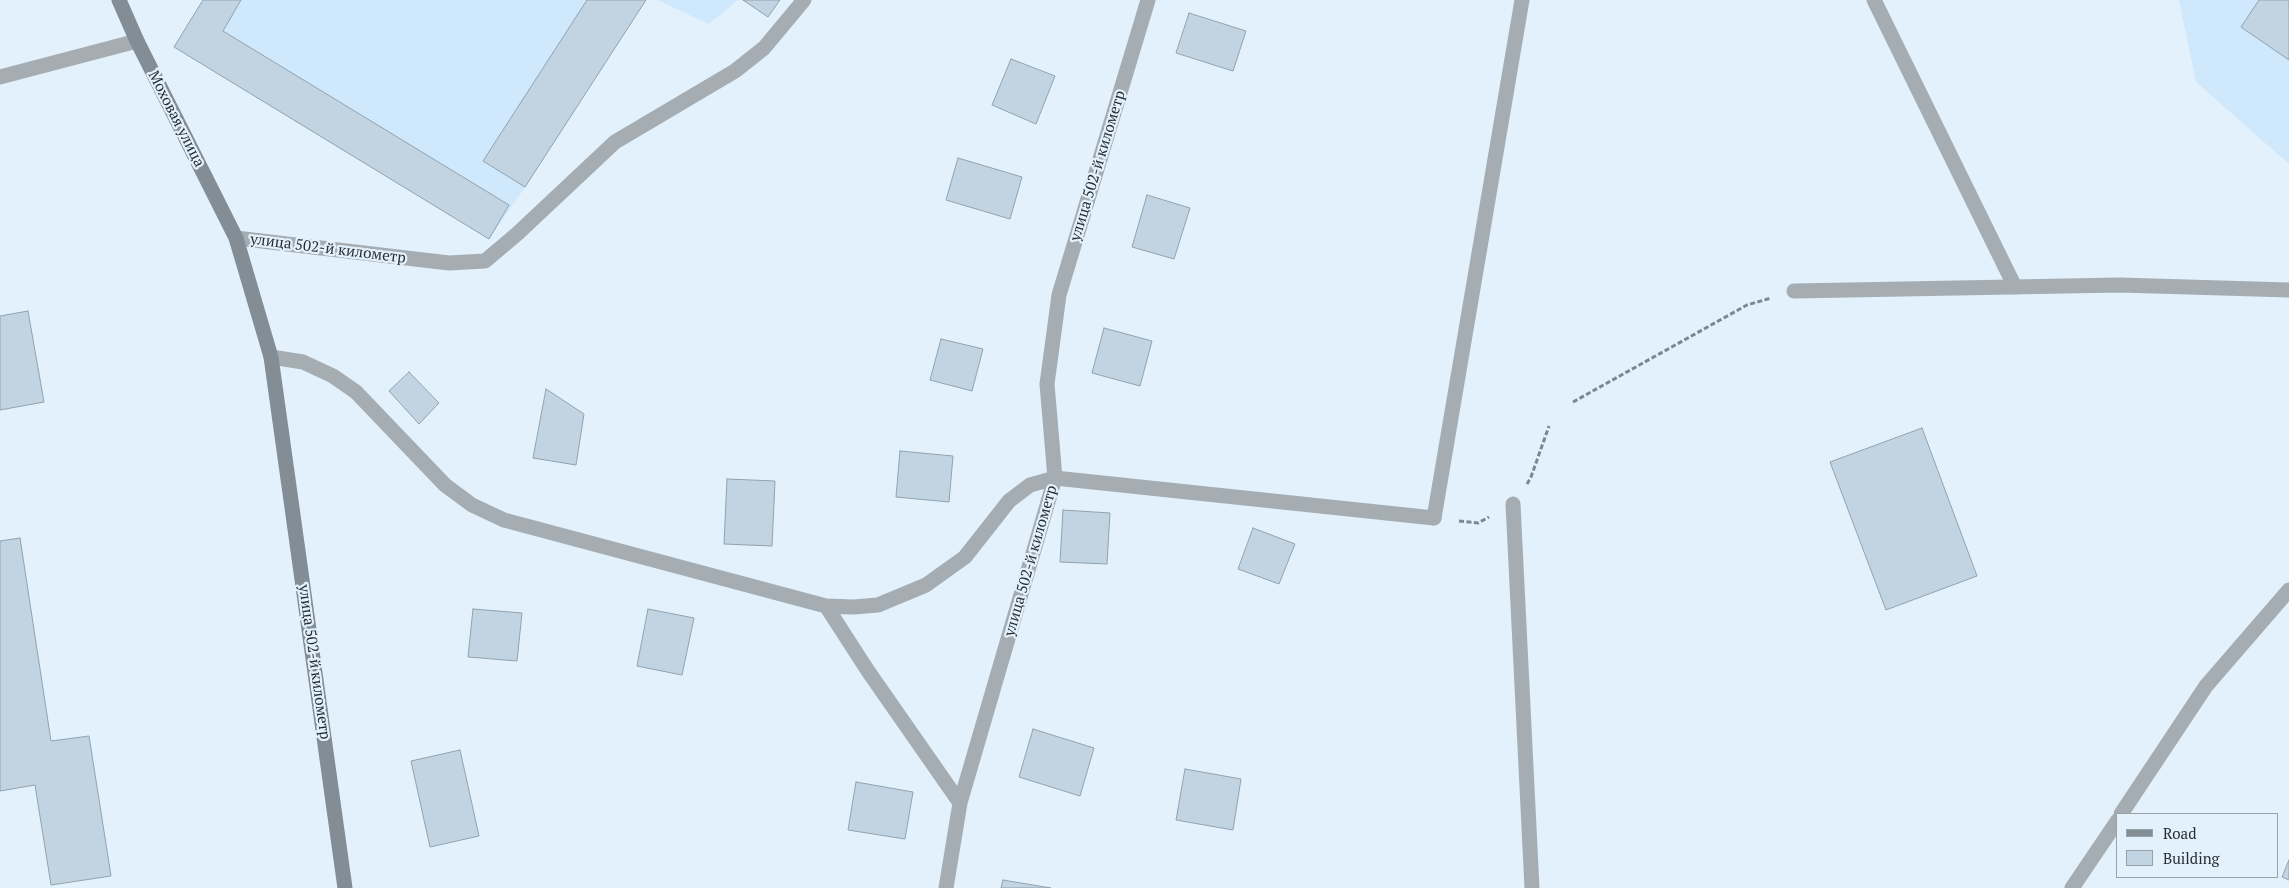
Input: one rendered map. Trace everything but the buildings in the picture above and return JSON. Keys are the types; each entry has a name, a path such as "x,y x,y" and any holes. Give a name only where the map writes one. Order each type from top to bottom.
{"street":[{"name":"Моховая улица","path":"119,0 137,41 236,238"},
{"name":"улица 502-й километр","path":"345,888 271,357 236,238 449,263 485,260 615,142 735,71 764,48 804,0"},
{"name":"улица 502-й километр","path":"946,888 960,803 1055,478 1047,384 1059,295 1148,0"},
{"path":"271,357 302,362 333,376 356,392 445,485 472,504 504,520 826,606 854,607 878,605 926,585 965,558 1009,501 1030,485 1055,478 1434,518 1522,0"},
{"path":"1874,0 2015,287"},
{"path":"0,77 137,41"},
{"path":"1794,290 2120,285 2289,290"},
{"path":"1513,504 1532,888"},
{"path":"2122,813 2206,686 2289,590"},
{"path":"826,606 868,672 960,803"},
{"path":"2072,888 2116,823"}],"path":[{"path":"1572,402 1747,305 1794,290"}],"shaded area":[{"path":"203,0 646,0 525,187 489,239 174,47"},
{"path":"657,0 738,0 709,24"},
{"path":"2179,0 2289,0 2289,164 2196,82"}]}
